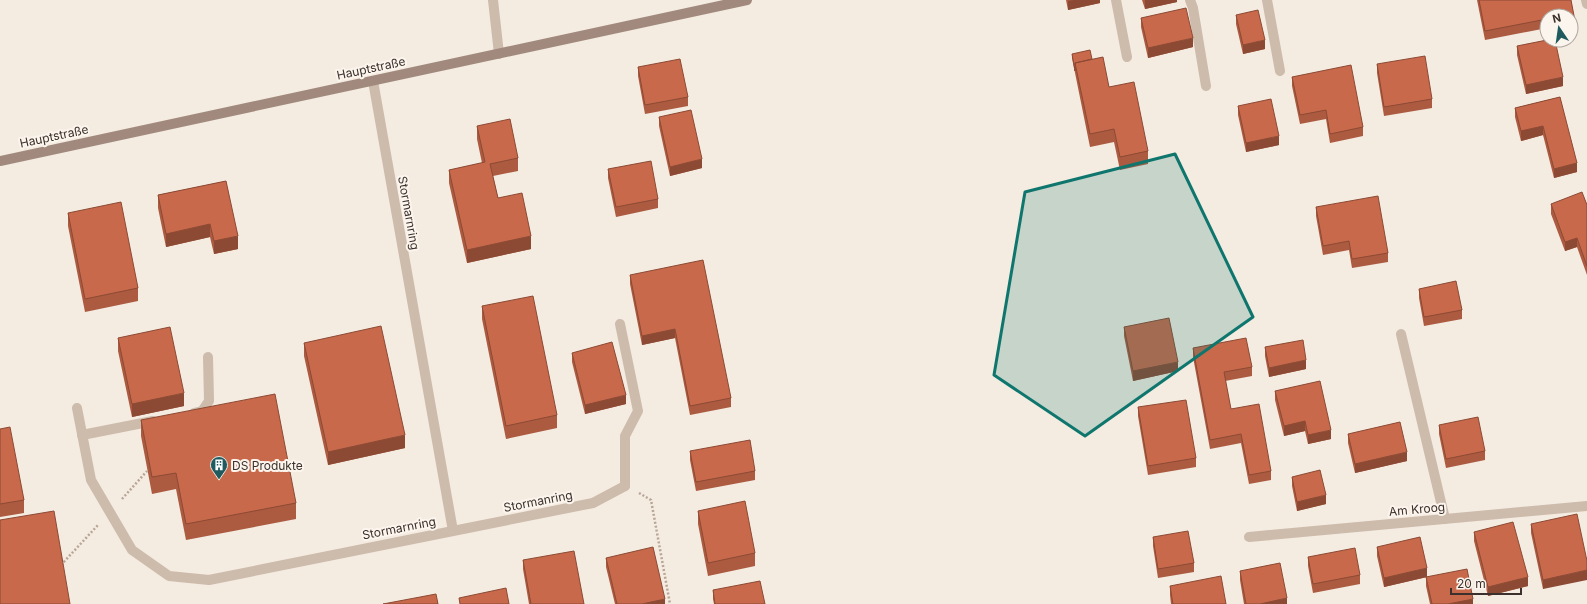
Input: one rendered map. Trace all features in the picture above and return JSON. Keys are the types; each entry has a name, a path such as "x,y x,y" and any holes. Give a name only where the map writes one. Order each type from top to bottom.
{"street":[{"path":"493,0 499,54"},
{"name":"Hauptstraße","path":"0,161 747,0"},
{"path":"1116,0 1127,57"},
{"path":"1190,0 1193,8 1206,86"},
{"path":"1267,0 1280,71"},
{"path":"1586,0 1587,4"},
{"name":"Stormarnring","path":"77,408 91,480 132,550 168,576 208,580 453,531 373,80"},
{"path":"620,324 638,412 625,436 625,486"},
{"path":"1401,334 1445,519"},
{"path":"187,414 202,411 209,401 208,357"},
{"path":"82,435 165,419"},
{"name":"Stormanring","path":"453,531 593,503 625,486"},
{"name":"Am Kroog","path":"1249,537 1587,506"}],"path":[{"path":"625,486 651,500 670,604"}],"highlighted area":[{"path":"1175,154 1253,317 1085,436 994,375 1025,192"}],"building":[{"path":"1479,0 1571,0 1573,8 1539,8 1539,21 1485,31"},
{"path":"1186,8 1193,38 1148,48 1141,18"},
{"path":"1258,10 1265,40 1243,45 1236,15"},
{"path":"1539,42 1539,48 1557,48 1563,77 1526,85 1517,46"},
{"path":"1090,50 1092,59 1075,63 1075,71 1072,54"},
{"path":"1425,56 1432,99 1384,107 1377,64"},
{"path":"1103,57 1109,87 1134,82 1148,151 1120,157 1114,129 1090,134 1075,63"},
{"path":"680,59 688,97 645,105 638,67"},
{"path":"1351,65 1363,127 1330,134 1326,110 1300,115 1292,77"},
{"path":"1560,97 1577,163 1554,169 1543,126 1521,131 1515,108"},
{"path":"1271,99 1279,136 1246,143 1238,106"},
{"path":"691,110 702,159 670,167 659,117"},
{"path":"510,119 518,158 490,164 498,198 522,193 531,236 467,250 449,170 485,162 477,126"},
{"path":"651,161 658,199 616,207 608,169"},
{"path":"226,181 238,236 214,241 210,224 166,234 158,195"},
{"path":"1582,192 1587,205 1587,266 1577,238 1565,242 1551,204"},
{"path":"1378,196 1388,253 1352,259 1349,241 1323,246 1316,207"},
{"path":"121,202 138,288 85,299 68,213"},
{"path":"703,260 731,398 690,406 675,329 642,336 630,275"},
{"path":"1456,281 1462,310 1424,317 1419,289"},
{"path":"533,296 557,415 506,426 482,306"},
{"path":"1169,318 1178,362 1133,371 1124,327"},
{"path":"381,326 405,435 328,452 304,343"},
{"path":"170,327 184,393 132,404 118,338"},
{"path":"1246,338 1252,367 1224,372 1231,409 1259,404 1271,471 1249,475 1241,434 1210,440 1193,348"},
{"path":"1303,340 1306,360 1269,368 1265,347"},
{"path":"612,342 626,395 585,405 572,353"},
{"path":"1320,381 1331,430 1308,435 1305,421 1284,426 1275,391"},
{"name":"DS Produkte","path":"275,394 296,503 186,524 176,473 152,477 141,420"},
{"path":"1186,400 1196,458 1148,466 1138,407"},
{"path":"1478,417 1485,451 1446,459 1439,425"},
{"path":"1400,422 1407,452 1355,464 1348,434"},
{"path":"10,427 24,500 0,504 0,429"},
{"path":"750,440 755,471 696,482 690,451"},
{"path":"1320,470 1326,495 1297,502 1292,477"},
{"path":"745,501 755,553 708,563 698,511"},
{"path":"54,511 70,604 0,604 0,520"},
{"path":"1577,514 1587,561 1587,570 1543,580 1531,524"},
{"path":"1513,522 1528,577 1488,587 1474,532"},
{"path":"1188,531 1194,563 1158,569 1153,537"},
{"path":"1420,537 1427,568 1384,578 1377,547"},
{"path":"653,547 665,599 642,604 617,604 606,558"},
{"path":"1355,548 1360,575 1313,584 1308,557"},
{"path":"574,551 584,604 531,604 523,560"},
{"path":"1280,563 1287,598 1260,604 1246,604 1240,571"},
{"path":"1467,569 1473,599 1448,604 1432,604 1426,577"},
{"path":"1221,576 1226,604 1173,604 1170,586"},
{"path":"760,581 765,604 715,604 713,590"},
{"path":"506,588 509,604 460,604 459,598"},
{"path":"436,594 438,604 383,604"}],"place":[{"name":"DS Produkte","path":"219,480"}]}
